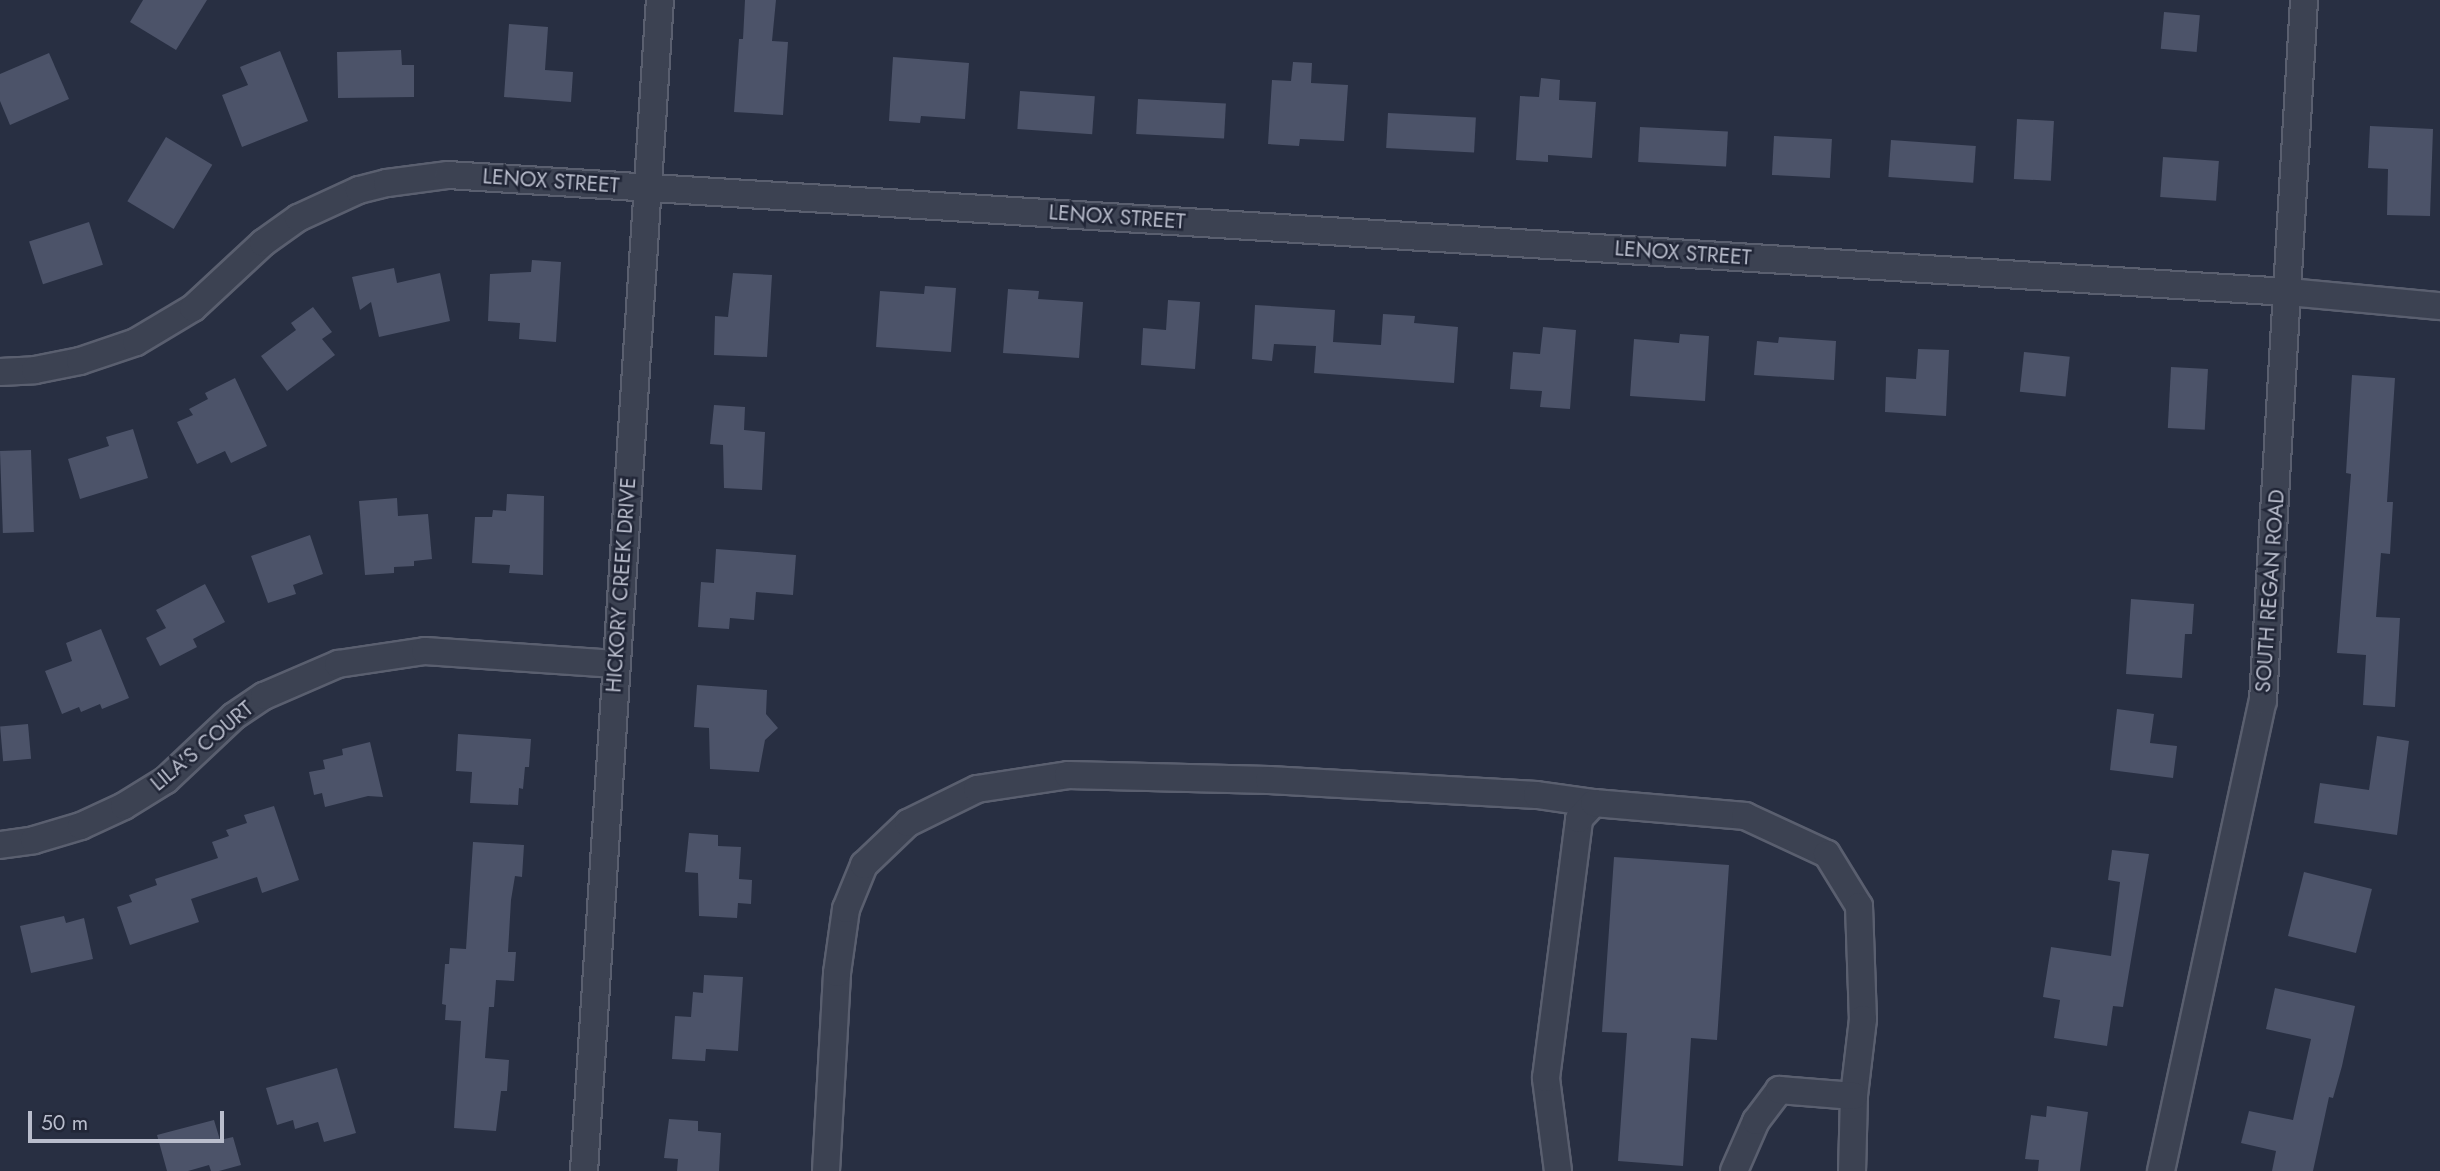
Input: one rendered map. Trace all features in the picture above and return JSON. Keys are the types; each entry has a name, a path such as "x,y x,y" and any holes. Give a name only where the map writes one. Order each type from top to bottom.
{"street":[{"name":"HICKORY CREEK DRIVE","path":"584,1171 660,0"},
{"name":"SOUTH REGAN ROAD","path":"2161,1171 2263,701 2304,0"},
{"name":"LENOX STREET","path":"0,372 35,370 80,361 136,342 193,308 263,243 298,218 359,190 387,183 447,175 2288,292 2440,306"},
{"name":"LILA'S COURT","path":"0,845 34,840 81,826 124,806 166,780 234,716 264,696 338,664 425,651 616,664"},
{"path":"826,1171 837,973 846,909 864,865 908,823 977,789 1068,775 1295,781 1537,795 1594,803 1745,816 1827,854 1859,906 1863,1019 1854,1097 1852,1171"},
{"path":"1558,1171 1546,1078 1580,819 1594,803"},
{"path":"1734,1171 1756,1121 1779,1090 1854,1097"}],"building":[{"path":"143,0 207,0 176,50 130,22"},
{"path":"745,0 776,0 772,41 788,42 783,115 734,112 739,39 743,39"},
{"path":"2164,12 2200,15 2197,52 2161,49"},
{"path":"509,24 548,27 545,70 573,72 571,102 504,97"},
{"path":"401,50 402,65 414,65 414,97 338,98 337,52"},
{"path":"280,51 308,121 242,147 222,95 248,85 240,67"},
{"path":"49,53 69,99 10,125 0,101 0,74"},
{"path":"893,57 969,63 965,119 921,116 920,123 889,121"},
{"path":"1293,62 1312,63 1311,83 1348,85 1344,141 1300,139 1299,146 1268,144 1272,80 1291,81"},
{"path":"1541,78 1560,80 1559,100 1596,102 1592,158 1548,155 1548,162 1516,160 1520,96 1539,97"},
{"path":"1020,91 1095,96 1092,134 1017,129"},
{"path":"1138,99 1226,104 1224,139 1136,134"},
{"path":"1388,113 1476,118 1474,153 1386,148"},
{"path":"2017,119 2054,121 2051,181 2014,179"},
{"path":"2370,126 2433,129 2430,216 2387,215 2388,169 2368,168"},
{"path":"1640,127 1728,132 1726,167 1638,162"},
{"path":"1774,136 1832,139 1830,178 1772,175"},
{"path":"166,137 212,165 174,229 127,201"},
{"path":"1891,140 1976,146 1973,183 1888,177"},
{"path":"2163,157 2219,161 2216,201 2160,197"},
{"path":"89,222 103,265 43,284 29,241"},
{"path":"532,260 561,262 556,342 519,339 520,323 488,321 490,274 531,272"},
{"path":"394,268 397,283 440,273 450,321 379,337 371,302 360,310 352,277"},
{"path":"733,273 772,275 767,357 714,355 715,316 728,317"},
{"path":"925,286 956,288 951,352 876,347 880,291 924,294"},
{"path":"1008,289 1039,291 1038,299 1083,302 1079,358 1003,353"},
{"path":"1168,300 1200,302 1195,369 1141,365 1143,328 1166,330"},
{"path":"1255,305 1335,310 1333,342 1381,345 1383,314 1415,316 1414,323 1458,327 1454,383 1314,373 1316,346 1274,344 1272,361 1252,359"},
{"path":"313,307 332,332 322,339 335,355 287,391 261,356 296,330 291,323"},
{"path":"1543,327 1576,330 1570,409 1540,407 1542,391 1510,389 1513,352 1540,354"},
{"path":"1680,334 1709,336 1705,401 1630,396 1634,339 1679,343"},
{"path":"1779,337 1836,341 1834,380 1754,375 1757,341 1778,343"},
{"path":"1918,349 1949,350 1946,416 1885,412 1886,377 1916,379"},
{"path":"2024,352 2070,357 2066,397 2020,392"},
{"path":"2171,367 2208,369 2205,430 2168,428"},
{"path":"2352,375 2395,378 2387,502 2393,502 2390,554 2381,553 2376,617 2400,618 2395,707 2363,705 2366,655 2337,653 2351,474 2346,473"},
{"path":"235,378 267,446 231,463 225,451 197,464 177,422 193,415 189,409 208,399 205,393"},
{"path":"714,405 745,407 744,430 765,432 762,490 724,488 723,445 710,444"},
{"path":"133,429 148,478 80,499 68,459 109,446 106,437"},
{"path":"31,450 34,532 3,533 0,451"},
{"path":"507,494 544,496 543,575 509,573 510,565 472,563 475,517 492,517 493,510 506,511"},
{"path":"397,498 398,516 428,514 432,559 414,561 414,566 394,567 394,573 365,575 359,501"},
{"path":"310,535 323,574 293,585 296,594 268,603 251,556"},
{"path":"716,549 796,555 793,595 756,592 754,620 730,618 729,629 698,627 701,582 714,583"},
{"path":"205,584 225,622 193,639 197,647 160,666 146,638 166,628 156,610"},
{"path":"2131,599 2194,604 2192,634 2185,634 2182,678 2126,674"},
{"path":"101,629 129,698 102,709 100,704 81,712 79,707 62,714 45,671 72,661 66,643"},
{"path":"697,685 767,690 766,714 778,728 765,740 759,772 710,769 709,728 694,727"},
{"path":"2117,709 2154,714 2150,743 2177,746 2173,778 2110,770"},
{"path":"28,724 31,759 3,761 0,726"},
{"path":"458,734 531,739 529,767 525,767 518,805 470,803 472,772 456,771"},
{"path":"2377,736 2409,741 2397,835 2314,823 2320,783 2369,790"},
{"path":"370,742 383,797 368,796 325,807 322,793 314,795 309,772 325,769 323,760 343,755 342,749"},
{"path":"274,806 299,880 262,893 257,877 191,899 199,922 130,945 117,907 132,902 129,895 157,885 155,879 218,858 212,842 229,836 226,830 247,823 244,815"},
{"path":"689,833 718,835 718,846 741,847 739,879 752,880 751,904 738,903 737,918 699,916 698,873 685,872"},
{"path":"473,842 524,845 522,877 515,876 511,900 508,952 516,952 514,981 496,980 494,1007 489,1007 485,1058 509,1060 507,1091 501,1091 496,1131 454,1128 461,1021 445,1020 446,1005 442,1004 445,964 449,964 450,948 466,949"},
{"path":"2112,850 2149,854 2123,1007 2113,1006 2107,1046 2054,1038 2060,1000 2043,997 2051,947 2111,956 2120,882 2108,880"},
{"path":"1614,857 1729,865 1717,1040 1691,1038 1683,1166 1618,1161 1627,1033 1602,1032"},
{"path":"2304,872 2372,889 2356,953 2288,936"},
{"path":"64,916 66,923 84,918 93,959 31,973 20,926"},
{"path":"704,975 743,977 738,1051 706,1049 705,1061 672,1059 675,1016 691,1017 693,992 703,993"},
{"path":"2275,988 2355,1006 2333,1098 2329,1097 2313,1171 2272,1171 2276,1151 2241,1143 2249,1111 2293,1120 2311,1039 2266,1029"},
{"path":"337,1068 356,1133 324,1142 318,1122 295,1129 293,1120 277,1125 266,1088"},
{"path":"2047,1106 2088,1112 2080,1171 2038,1171 2039,1160 2025,1159 2031,1115 2046,1117"},
{"path":"669,1119 698,1121 698,1131 721,1133 719,1171 677,1171 678,1159 664,1158"},
{"path":"214,1120 220,1140 233,1137 241,1165 219,1171 211,1171 209,1165 188,1171 167,1171 157,1135"}]}
